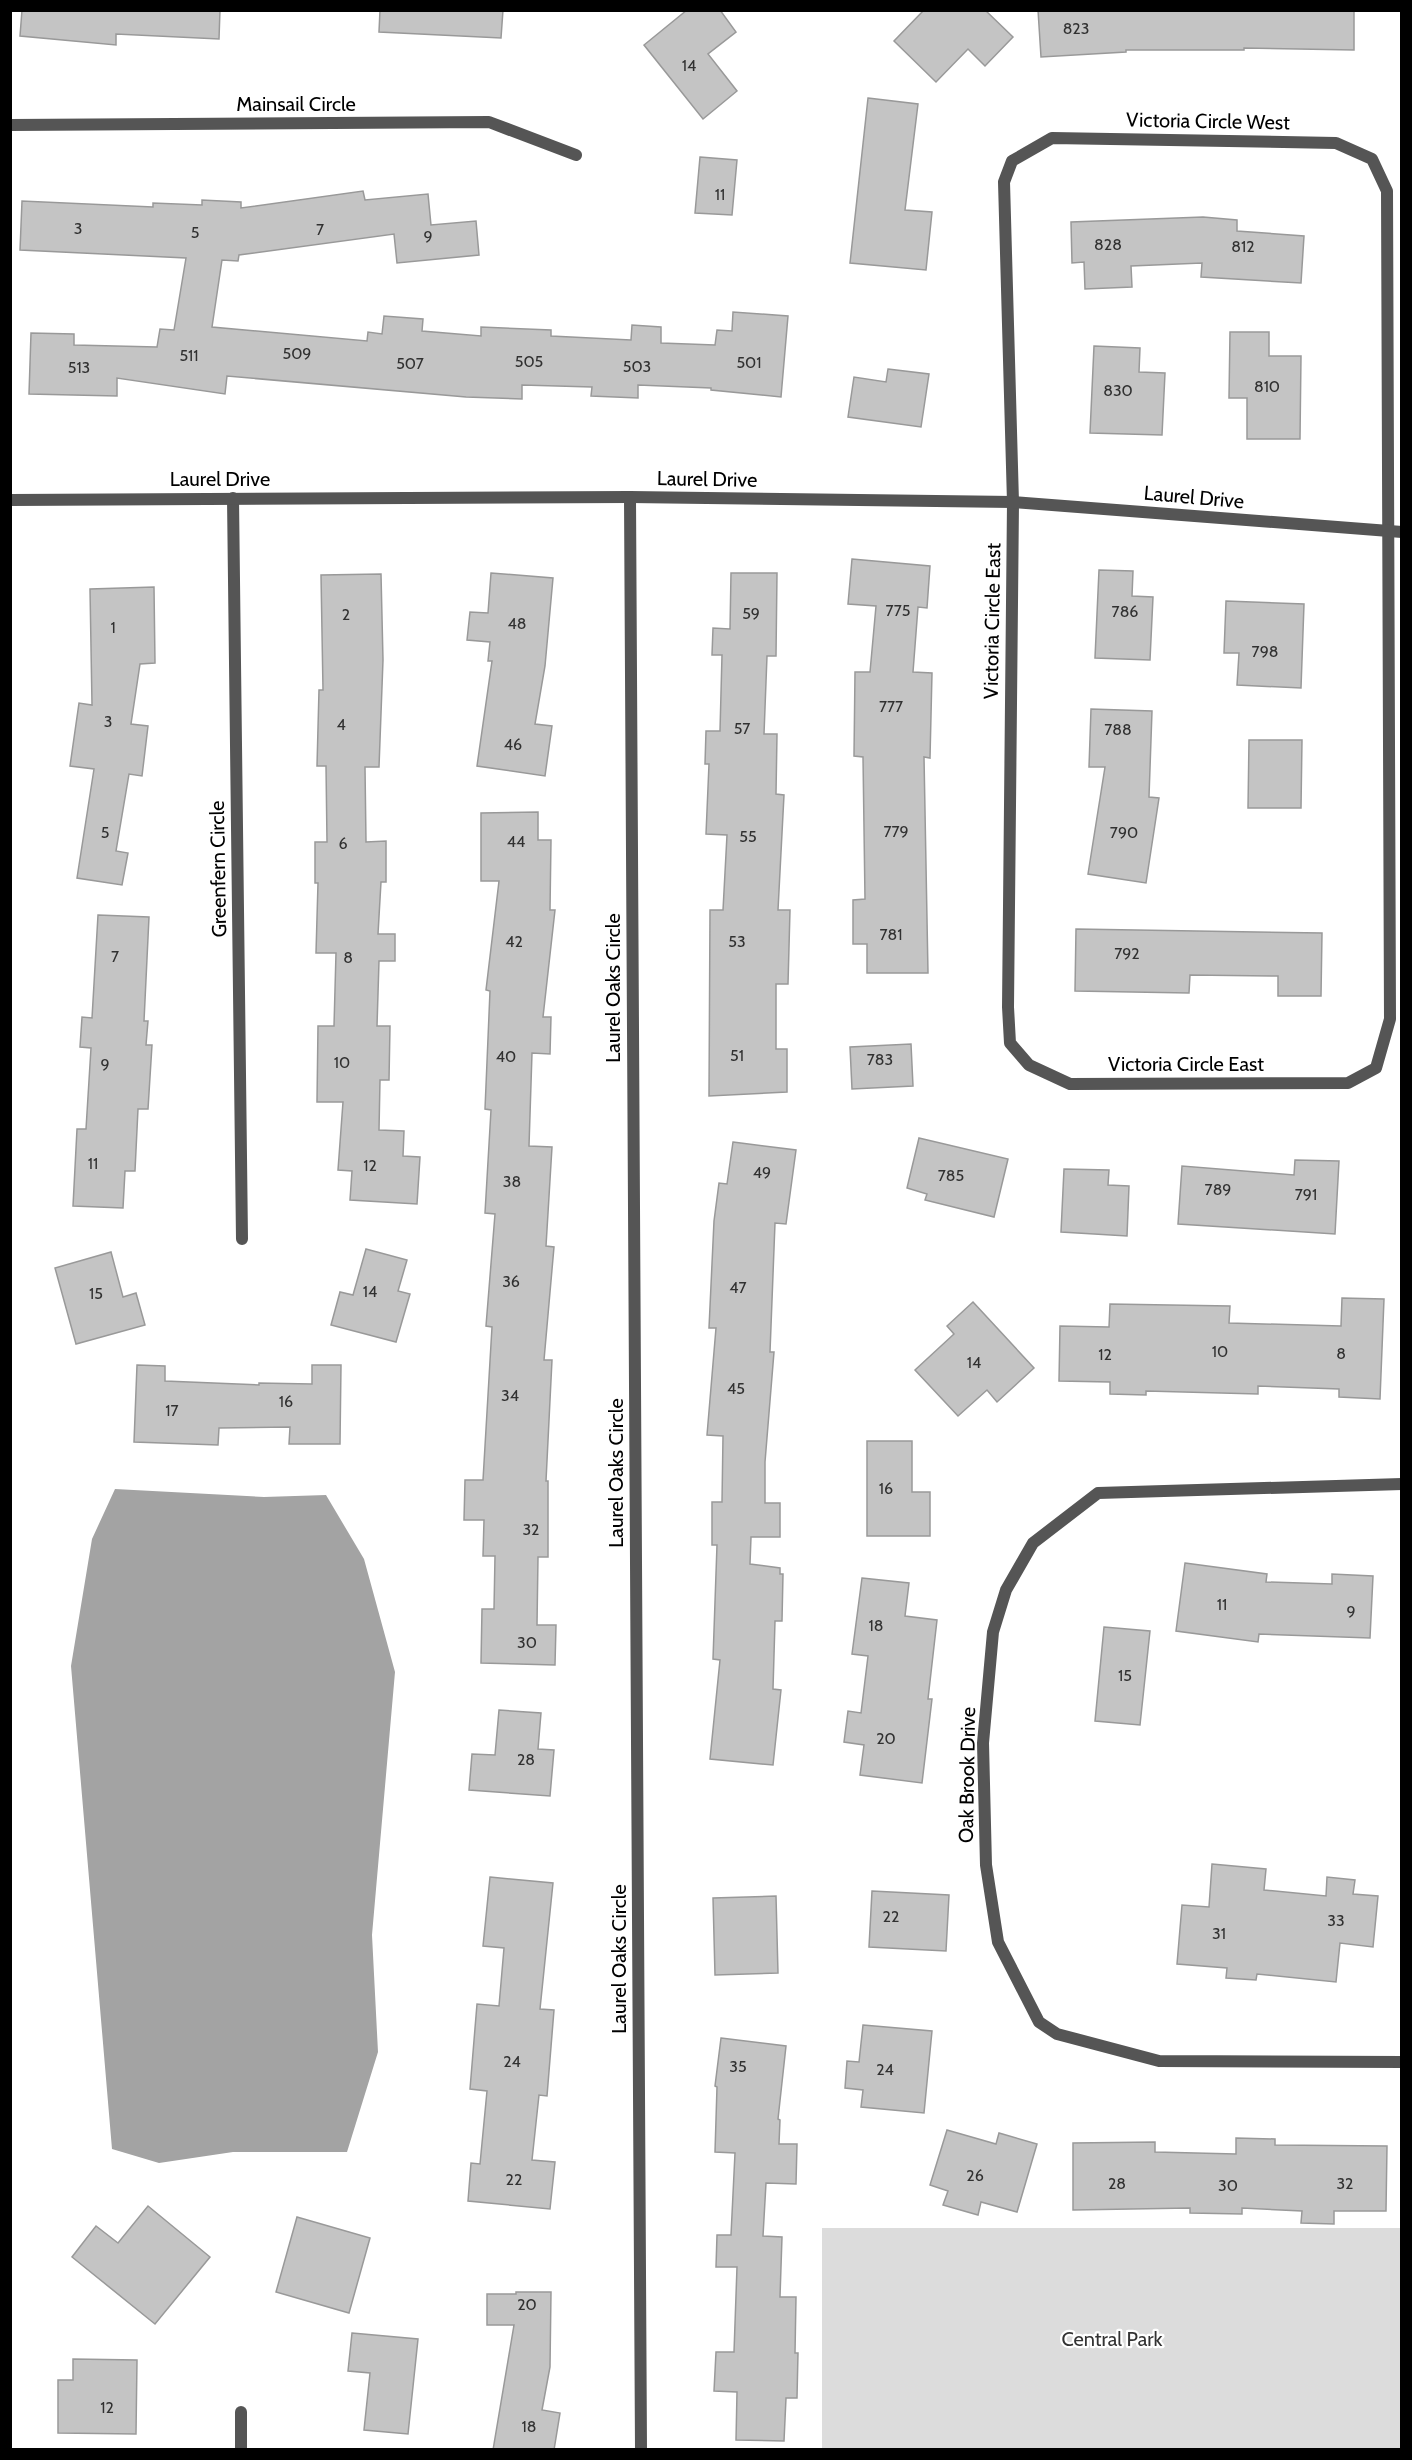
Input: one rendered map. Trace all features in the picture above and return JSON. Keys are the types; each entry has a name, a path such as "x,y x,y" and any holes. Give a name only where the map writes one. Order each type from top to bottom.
{"street":[{"name":"Mainsail Circle","path":"10,125 489,122 576,155"},
{"name":"Victoria Circle West","path":"1013,502 1005,182 1012,161 1052,138 1336,143 1372,159 1387,190 1395,532"},
{"name":"Laurel Drive","path":"10,500 630,497 1013,502 1395,532"},
{"name":"Laurel Oaks Circle","path":"630,497 641,2450"},
{"name":"Greenfern Circle","path":"233,498 242,1239"},
{"name":"Victoria Circle East","path":"1013,502 1008,995 1011,1043 1029,1065 1070,1084 1348,1083 1376,1068 1390,1019 1395,532"},
{"name":"Oak Brook Drive","path":"1401,1484 1098,1493 1033,1543 1006,1590 993,1632 983,1743 986,1865 998,1942 1039,2022 1057,2034 1159,2061 1401,2062"},
{"path":"241,2412 241,2450"}],"green space":[{"name":"Central Park","path":"822,2228 1401,2228 1401,2449 822,2449"}],"shaded area":[{"path":"115,1489 264,1497 326,1495 364,1559 395,1672 372,1935 378,2052 347,2152 233,2152 159,2163 112,2149 71,1666 92,1539"}],"building":[{"path":"22,10 220,10 219,39 116,34 116,45 20,36"},
{"path":"380,10 503,10 501,38 379,32"},
{"path":"687,10 720,10 736,32 708,54 737,91 703,119 644,45"},
{"path":"924,10 985,10 1013,37 985,66 968,49 936,82 894,41"},
{"path":"1038,10 1354,10 1354,50 1244,48 1244,50 1126,50 1126,52 1041,57"},
{"path":"868,98 918,104 905,210 932,212 926,270 850,263"},
{"path":"700,157 737,160 732,215 695,213"},
{"path":"363,191 365,200 428,194 431,225 476,221 479,255 397,263 394,234 239,255 238,261 222,260 212,327 367,341 368,332 382,334 384,316 423,319 422,331 481,336 481,327 551,330 551,336 631,340 632,325 661,327 661,343 715,345 717,330 732,331 733,312 788,316 781,397 711,390 711,388 638,385 638,398 591,396 592,387 522,385 522,399 466,397 227,376 225,394 117,378 117,396 29,394 31,333 74,334 74,345 157,347 160,329 174,330 186,258 20,250 22,201 153,207 153,203 202,205 202,200 241,202 241,208"},
{"path":"1203,217 1237,220 1237,231 1304,236 1301,283 1201,277 1202,263 1131,266 1132,287 1085,289 1084,262 1072,263 1071,222"},
{"path":"1230,332 1269,332 1269,356 1301,356 1300,439 1247,439 1247,398 1229,398"},
{"path":"1094,346 1140,348 1139,372 1165,373 1162,435 1090,433"},
{"path":"888,369 929,374 921,427 848,417 854,377 886,382"},
{"path":"852,559 930,566 927,608 918,607 913,672 932,673 930,758 924,757 928,973 867,973 867,944 853,944 853,900 865,899 863,757 854,756 855,672 870,672 876,606 848,604"},
{"path":"1099,570 1133,571 1132,596 1153,597 1150,660 1095,658"},
{"path":"491,573 553,578 545,666 535,724 552,726 545,776 477,766 492,661 488,661 490,642 467,640 470,612 488,613"},
{"path":"731,573 777,573 776,656 767,656 764,734 777,734 776,794 784,795 778,910 790,910 788,984 776,984 776,1049 787,1049 787,1092 709,1096 710,910 723,910 727,835 706,834 709,764 705,764 706,731 720,731 722,655 712,655 713,628 730,629"},
{"path":"381,574 383,660 379,767 365,767 366,842 386,841 386,882 381,882 378,934 395,934 395,961 379,961 377,1026 390,1026 389,1080 380,1080 379,1130 404,1131 403,1156 420,1157 417,1204 350,1200 352,1171 338,1170 343,1102 317,1102 318,1026 334,1026 336,953 316,953 318,883 315,883 315,842 327,842 326,766 317,766 319,690 323,690 321,575"},
{"path":"154,587 155,663 140,664 131,724 148,726 142,776 129,774 116,851 128,853 122,885 77,878 94,769 70,766 79,703 92,705 90,589"},
{"path":"1226,601 1304,604 1301,688 1237,685 1239,653 1224,653"},
{"path":"1091,709 1152,711 1149,797 1159,798 1146,883 1088,874 1105,767 1089,767"},
{"path":"1249,740 1302,740 1301,808 1248,808"},
{"path":"538,812 538,840 551,840 550,910 555,910 543,1017 551,1017 550,1054 532,1053 529,1146 552,1147 546,1246 554,1247 544,1360 552,1360 546,1481 548,1481 548,1557 538,1557 537,1625 556,1625 555,1665 481,1663 482,1609 494,1609 495,1556 483,1556 484,1520 464,1520 465,1480 483,1480 492,1327 486,1326 495,1214 485,1213 491,1110 485,1109 490,991 486,990 499,881 481,881 481,813"},
{"path":"98,915 149,917 144,1021 148,1021 146,1045 152,1045 148,1109 138,1109 135,1171 125,1171 123,1208 73,1206 77,1129 86,1129 91,1048 80,1047 82,1017 92,1018"},
{"path":"1076,929 1322,933 1321,996 1278,996 1278,976 1190,975 1189,993 1075,991"},
{"path":"911,1044 913,1086 852,1089 850,1047"},
{"path":"919,1138 1008,1159 994,1217 925,1200 927,1194 907,1188"},
{"path":"733,1142 796,1150 786,1224 775,1223 770,1352 774,1352 765,1462 765,1503 780,1503 780,1537 751,1537 750,1564 780,1568 780,1574 783,1574 782,1621 775,1621 773,1689 781,1690 773,1765 710,1759 720,1660 713,1659 717,1545 712,1545 712,1502 722,1502 723,1436 707,1435 716,1328 709,1328 714,1221 719,1183 727,1184"},
{"path":"1295,1160 1339,1161 1335,1234 1178,1224 1182,1166 1294,1175"},
{"path":"1064,1169 1109,1170 1108,1185 1129,1186 1127,1236 1061,1232"},
{"path":"366,1249 407,1260 398,1291 410,1294 396,1342 331,1325 340,1292 353,1295"},
{"path":"111,1252 123,1297 136,1293 145,1325 76,1344 55,1268"},
{"path":"1342,1298 1384,1299 1380,1399 1339,1397 1339,1389 1258,1386 1258,1394 1146,1391 1146,1395 1110,1394 1110,1382 1059,1381 1060,1326 1109,1327 1110,1304 1230,1306 1229,1323 1341,1326"},
{"path":"973,1302 1034,1368 997,1402 987,1390 958,1416 915,1370 954,1334 947,1326"},
{"path":"137,1365 165,1366 165,1381 259,1385 259,1383 312,1384 312,1365 341,1365 340,1444 289,1444 290,1427 219,1428 218,1445 134,1442"},
{"path":"867,1441 912,1441 912,1492 930,1492 930,1536 867,1536"},
{"path":"1185,1563 1267,1574 1266,1582 1332,1584 1332,1574 1373,1576 1370,1638 1259,1634 1258,1642 1176,1631"},
{"path":"862,1578 909,1583 905,1616 937,1620 928,1699 932,1699 922,1783 860,1775 864,1745 844,1742 848,1711 861,1713 868,1656 852,1654"},
{"path":"1104,1627 1150,1631 1140,1725 1095,1721"},
{"path":"499,1710 541,1713 538,1749 554,1750 550,1796 469,1790 472,1754 495,1755"},
{"path":"1212,1864 1266,1869 1264,1890 1326,1896 1327,1877 1355,1880 1353,1894 1378,1896 1373,1947 1340,1943 1336,1982 1257,1974 1256,1980 1226,1978 1227,1968 1177,1964 1182,1905 1209,1907"},
{"path":"490,1877 553,1883 540,2009 554,2010 547,2096 539,2095 532,2160 555,2162 550,2209 468,2201 471,2163 480,2164 487,2091 470,2089 477,2004 499,2006 504,1948 483,1946"},
{"path":"872,1891 949,1895 946,1951 869,1947"},
{"path":"776,1896 778,1973 715,1975 713,1898"},
{"path":"863,2025 932,2031 924,2113 861,2107 863,2090 845,2088 847,2061 859,2062"},
{"path":"721,2038 786,2046 778,2119 780,2120 779,2144 797,2144 796,2184 766,2183 763,2236 782,2237 780,2297 796,2297 797,2398 786,2398 784,2441 736,2440 737,2392 714,2391 716,2352 734,2352 737,2267 716,2267 717,2235 731,2235 735,2153 715,2152 717,2087 715,2086"},
{"path":"947,2130 996,2144 999,2133 1037,2144 1017,2212 981,2202 978,2215 943,2205 948,2191 930,2185"},
{"path":"1236,2138 1275,2139 1275,2145 1387,2146 1386,2211 1334,2211 1334,2224 1301,2223 1302,2211 1242,2208 1242,2214 1190,2213 1190,2208 1073,2210 1073,2143 1155,2142 1155,2152 1236,2154"},
{"path":"148,2206 210,2257 155,2324 72,2257 96,2226 118,2243"},
{"path":"297,2217 370,2238 349,2313 276,2292"},
{"path":"516,2292 551,2292 550,2367 542,2410 560,2413 554,2450 493,2450 514,2325 487,2325 487,2294 516,2294"},
{"path":"352,2333 418,2339 408,2434 364,2430 370,2373 348,2371"},
{"path":"73,2359 137,2360 136,2434 58,2433 58,2380 73,2380"}]}
